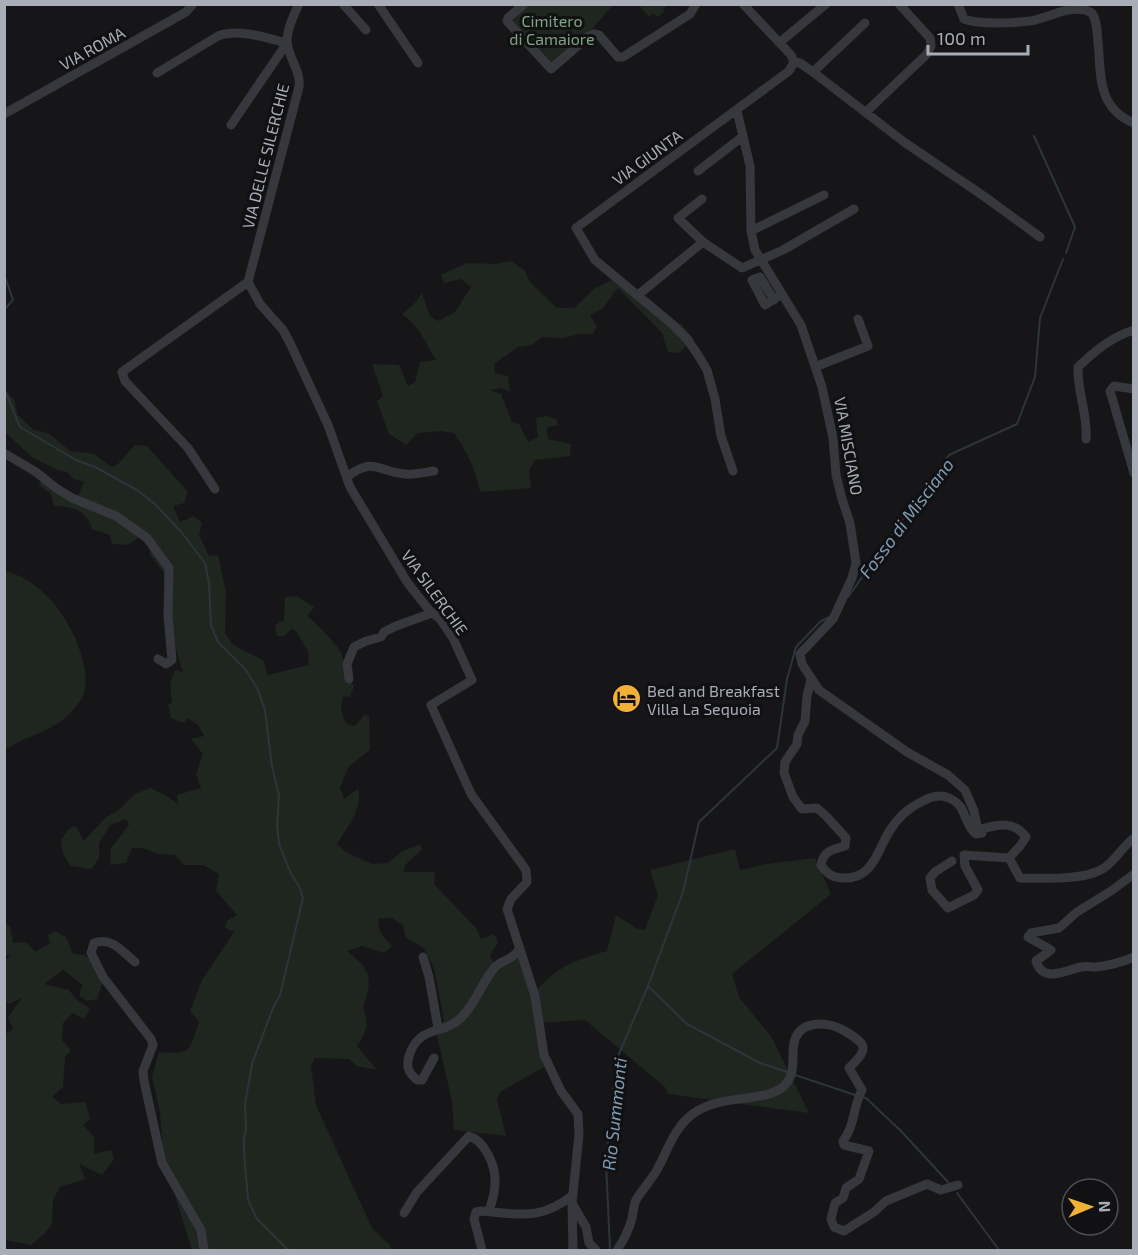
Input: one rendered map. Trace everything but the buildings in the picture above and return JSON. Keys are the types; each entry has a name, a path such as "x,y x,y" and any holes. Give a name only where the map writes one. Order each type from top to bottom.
{"street":[{"path":"231,125 287,43 299,4"},
{"path":"343,4 366,30"},
{"path":"378,4 418,63"},
{"path":"524,4 507,21 551,69 594,34 599,35 618,57 623,57 690,14 696,4"},
{"path":"743,4 794,62 800,63 813,72 919,153 1040,237"},
{"path":"779,43 826,4"},
{"path":"866,112 927,54 931,46 930,38 899,4"},
{"path":"958,4 964,20 985,22 1030,21 1078,8 1092,13 1097,31 1104,96 1112,110 1134,123"},
{"name":"VIA ROMA","path":"4,114 186,12 193,5"},
{"path":"813,72 865,23"},
{"path":"157,73 225,33 247,34 287,43"},
{"name":"VIA DELLE SILERCHIE","path":"248,282 299,87 298,70 287,43"},
{"path":"737,111 789,71 794,62"},
{"name":"VIA MISCIANO","path":"737,111 750,166 751,231 755,250 778,297 801,325 815,368 829,413 836,475 850,524 856,563 852,579 833,619 800,654 802,664 819,690 907,752 948,775 965,790 974,811 977,826 982,829 982,832 976,834 971,830 964,810 952,799 939,795 910,807 888,833 878,856 865,873 846,879 831,876 825,872 821,865 822,857 829,850 845,846 846,838 817,808 802,809 793,797 784,773 785,762 797,744 798,735 806,721 807,696 811,679"},
{"name":"VIA GIUNTA","path":"638,295 595,260 576,228 737,111"},
{"path":"698,171 742,138"},
{"path":"751,231 824,195"},
{"path":"702,199 678,219 703,242 742,268 761,261 854,208"},
{"path":"703,242 638,295 687,339 707,370 715,399 721,436 733,471"},
{"path":"215,489 188,448 125,381 122,372 248,282"},
{"name":"VIA SILERCHIE","path":"248,282 260,304 283,330 290,343 328,425 350,487 398,569 453,638 472,680 431,705 471,794 526,870 527,882 511,899 507,909 535,996 544,1055 561,1091 578,1114 579,1134 572,1199"},
{"path":"815,368 868,346 858,319"},
{"path":"1086,439 1087,429 1079,388 1078,367 1111,340 1134,330"},
{"path":"1134,389 1114,386 1110,391 1134,473"},
{"path":"4,453 72,498 116,516 147,538 161,556 169,568 168,616 172,660 166,664 158,659"},
{"path":"347,477 363,466 378,466 408,474 434,471"},
{"path":"349,679 347,664 354,647 381,637 384,632 396,626 432,613"},
{"path":"982,829 1009,825 1021,830 1026,837 1009,858"},
{"path":"1009,858 1020,878 1060,878 1094,873 1105,868 1122,847 1134,838"},
{"path":"952,861 930,878 932,890 948,908 974,895 978,890 965,866 964,855 1009,858"},
{"path":"1134,874 1077,912 1059,928 1031,933 1028,938 1051,950 1036,961 1038,967 1046,974 1059,974 1081,967 1097,967 1134,957"},
{"path":"135,962 113,942 101,941 94,944 91,953 103,977 138,1020 153,1045 143,1071 162,1163 201,1230 204,1251"},
{"path":"434,1058 423,1080 417,1080 410,1074 407,1065 414,1042 421,1036 454,1023 463,1016 497,965 515,957 520,948"},
{"path":"423,957 438,1028"},
{"path":"617,1251 626,1238 636,1202 658,1167 672,1137 691,1115 705,1106 722,1100 768,1094 782,1088 792,1073 794,1042 805,1027 815,1023 837,1027 859,1039 863,1047 862,1056 849,1068 861,1090 851,1127 843,1141 844,1145 869,1151 859,1179 846,1188 843,1198 835,1203 831,1219 834,1227 844,1231 874,1212 886,1201 912,1189 927,1184 941,1190 958,1185"},
{"path":"404,1213 417,1192 469,1136 480,1142 491,1161 496,1182 489,1211"},
{"path":"482,1251 474,1219 476,1212 542,1213 572,1199"},
{"path":"572,1199 573,1251"},
{"path":"572,1199 586,1227 590,1243 596,1251"}],"green space":[{"name":"Cimitero di Camaiore","path":"529,5 613,5 592,29 549,66 511,22"},
{"path":"639,5 668,5 663,9 665,11 657,17 654,13 649,17"},
{"path":"512,261 525,271 530,282 557,308 574,308 595,288 612,280 656,315 681,324 694,339 679,353 668,352 662,333 618,288 602,309 590,315 597,327 593,334 579,334 563,338 542,337 532,345 518,347 494,364 495,373 508,376 510,392 501,388 490,390 501,394 512,422 519,424 528,442 538,437 536,418 547,416 556,419 558,425 547,427 548,439 571,444 570,456 535,460 529,471 531,488 480,492 470,461 454,433 440,431 418,433 406,445 389,434 377,401 383,396 372,364 399,365 408,386 415,382 420,362 436,360 418,330 402,314 416,302 422,293 430,316 438,321 455,312 471,287 461,279 444,283 441,275 467,263 495,264"},
{"path":"5,391 14,399 17,414 34,430 48,433 70,451 94,454 112,467 118,464 135,445 147,446 188,492 184,503 173,506 180,522 194,516 202,523 199,535 209,556 218,555 226,592 225,633 233,645 263,660 268,675 308,665 309,654 297,632 292,629 284,636 277,636 275,625 284,620 285,597 296,596 314,607 307,616 338,647 347,677 354,686 350,697 344,696 342,700 341,710 345,721 355,726 365,714 369,717 370,750 349,766 340,788 344,799 358,789 359,803 353,818 337,844 346,852 372,864 388,863 402,851 419,845 423,849 406,864 403,872 435,872 434,884 476,928 481,939 494,934 498,942 490,955 496,968 519,957 535,992 559,970 607,951 616,915 638,929 645,930 658,895 650,870 735,849 740,870 815,858 831,894 732,974 739,997 772,1038 809,1113 668,1094 666,1088 585,1020 539,1023 546,1066 500,1092 497,1100 506,1136 454,1130 452,1101 436,1032 444,1020 434,968 424,948 405,937 403,925 392,918 379,918 380,930 392,946 384,953 362,946 347,951 361,964 368,976 368,989 363,1008 366,1028 357,1046 377,1070 357,1066 349,1059 315,1058 311,1066 316,1105 372,1228 390,1245 391,1250 192,1250 164,1160 160,1113 152,1077 159,1052 178,1053 188,1049 191,1045 199,1022 190,1011 202,980 234,932 225,928 227,921 237,915 216,891 219,874 203,865 184,865 175,855 132,848 126,863 110,865 111,848 129,825 126,819 110,825 99,843 99,859 91,869 71,866 63,854 61,840 69,829 76,826 84,841 105,818 120,809 135,794 150,788 178,804 177,795 201,788 196,774 203,754 191,739 204,736 198,725 188,718 184,723 171,718 168,705 172,702 170,683 175,670 183,672 175,647 165,592 164,573 149,553 157,547 144,534 127,545 112,544 110,535 92,529 83,513 73,508 54,506 51,494 39,485 43,477 78,496 84,482 74,479 67,472 33,458 5,432"},
{"path":"5,571 20,576 34,585 58,609 68,623 81,654 86,682 82,697 72,712 54,726 5,750"},
{"path":"5,924 10,926 13,943 26,942 35,952 50,943 48,935 55,931 66,937 73,954 84,955 98,964 102,984 97,999 87,1001 80,996 83,985 63,970 44,984 69,990 76,999 90,1009 84,1019 73,1013 63,1023 62,1040 71,1050 65,1057 63,1087 52,1097 61,1104 86,1102 90,1119 83,1125 94,1137 94,1154 111,1150 114,1159 102,1175 79,1164 85,1179 60,1187 53,1200 52,1224 31,1245 5,1240 5,1034 13,1029 8,1017 22,998 8,1004 5,1000 5,960 11,956 5,955"}],"waterway":[{"name":"Fosso di Misciano","path":"1034,136 1075,227 1066,253"},
{"name":"Fosso di Misciano","path":"848,597 949,455 1017,424 1035,377 1040,318 1063,259"},
{"path":"4,274 13,300 4,310"},
{"path":"4,388 20,427 76,460 95,467 137,490 155,504 182,533 205,563 209,583 211,625 218,642 246,670 258,690 265,710 272,767 279,795 277,825 279,844 303,898 280,995 252,1064 245,1104 244,1153 248,1200 257,1219 288,1250"},
{"name":"Fosso di Misciano","path":"790,1073 760,1063 687,1024 648,986 683,892 699,822 777,748 787,679 796,647 821,621 830,617"},
{"name":"Rio Summonti","path":"610,1248 606,1163 616,1061 648,986"},
{"name":"Fosso di Misciano","path":"795,1075 855,1095"},
{"name":"Fosso di Misciano","path":"860,1097 866,1098 901,1131 948,1182"},
{"name":"Fosso di Misciano","path":"957,1193 999,1250"}],"place":[{"name":"Bed and Breakfast Villa La Sequoia","path":"626,699"}]}
